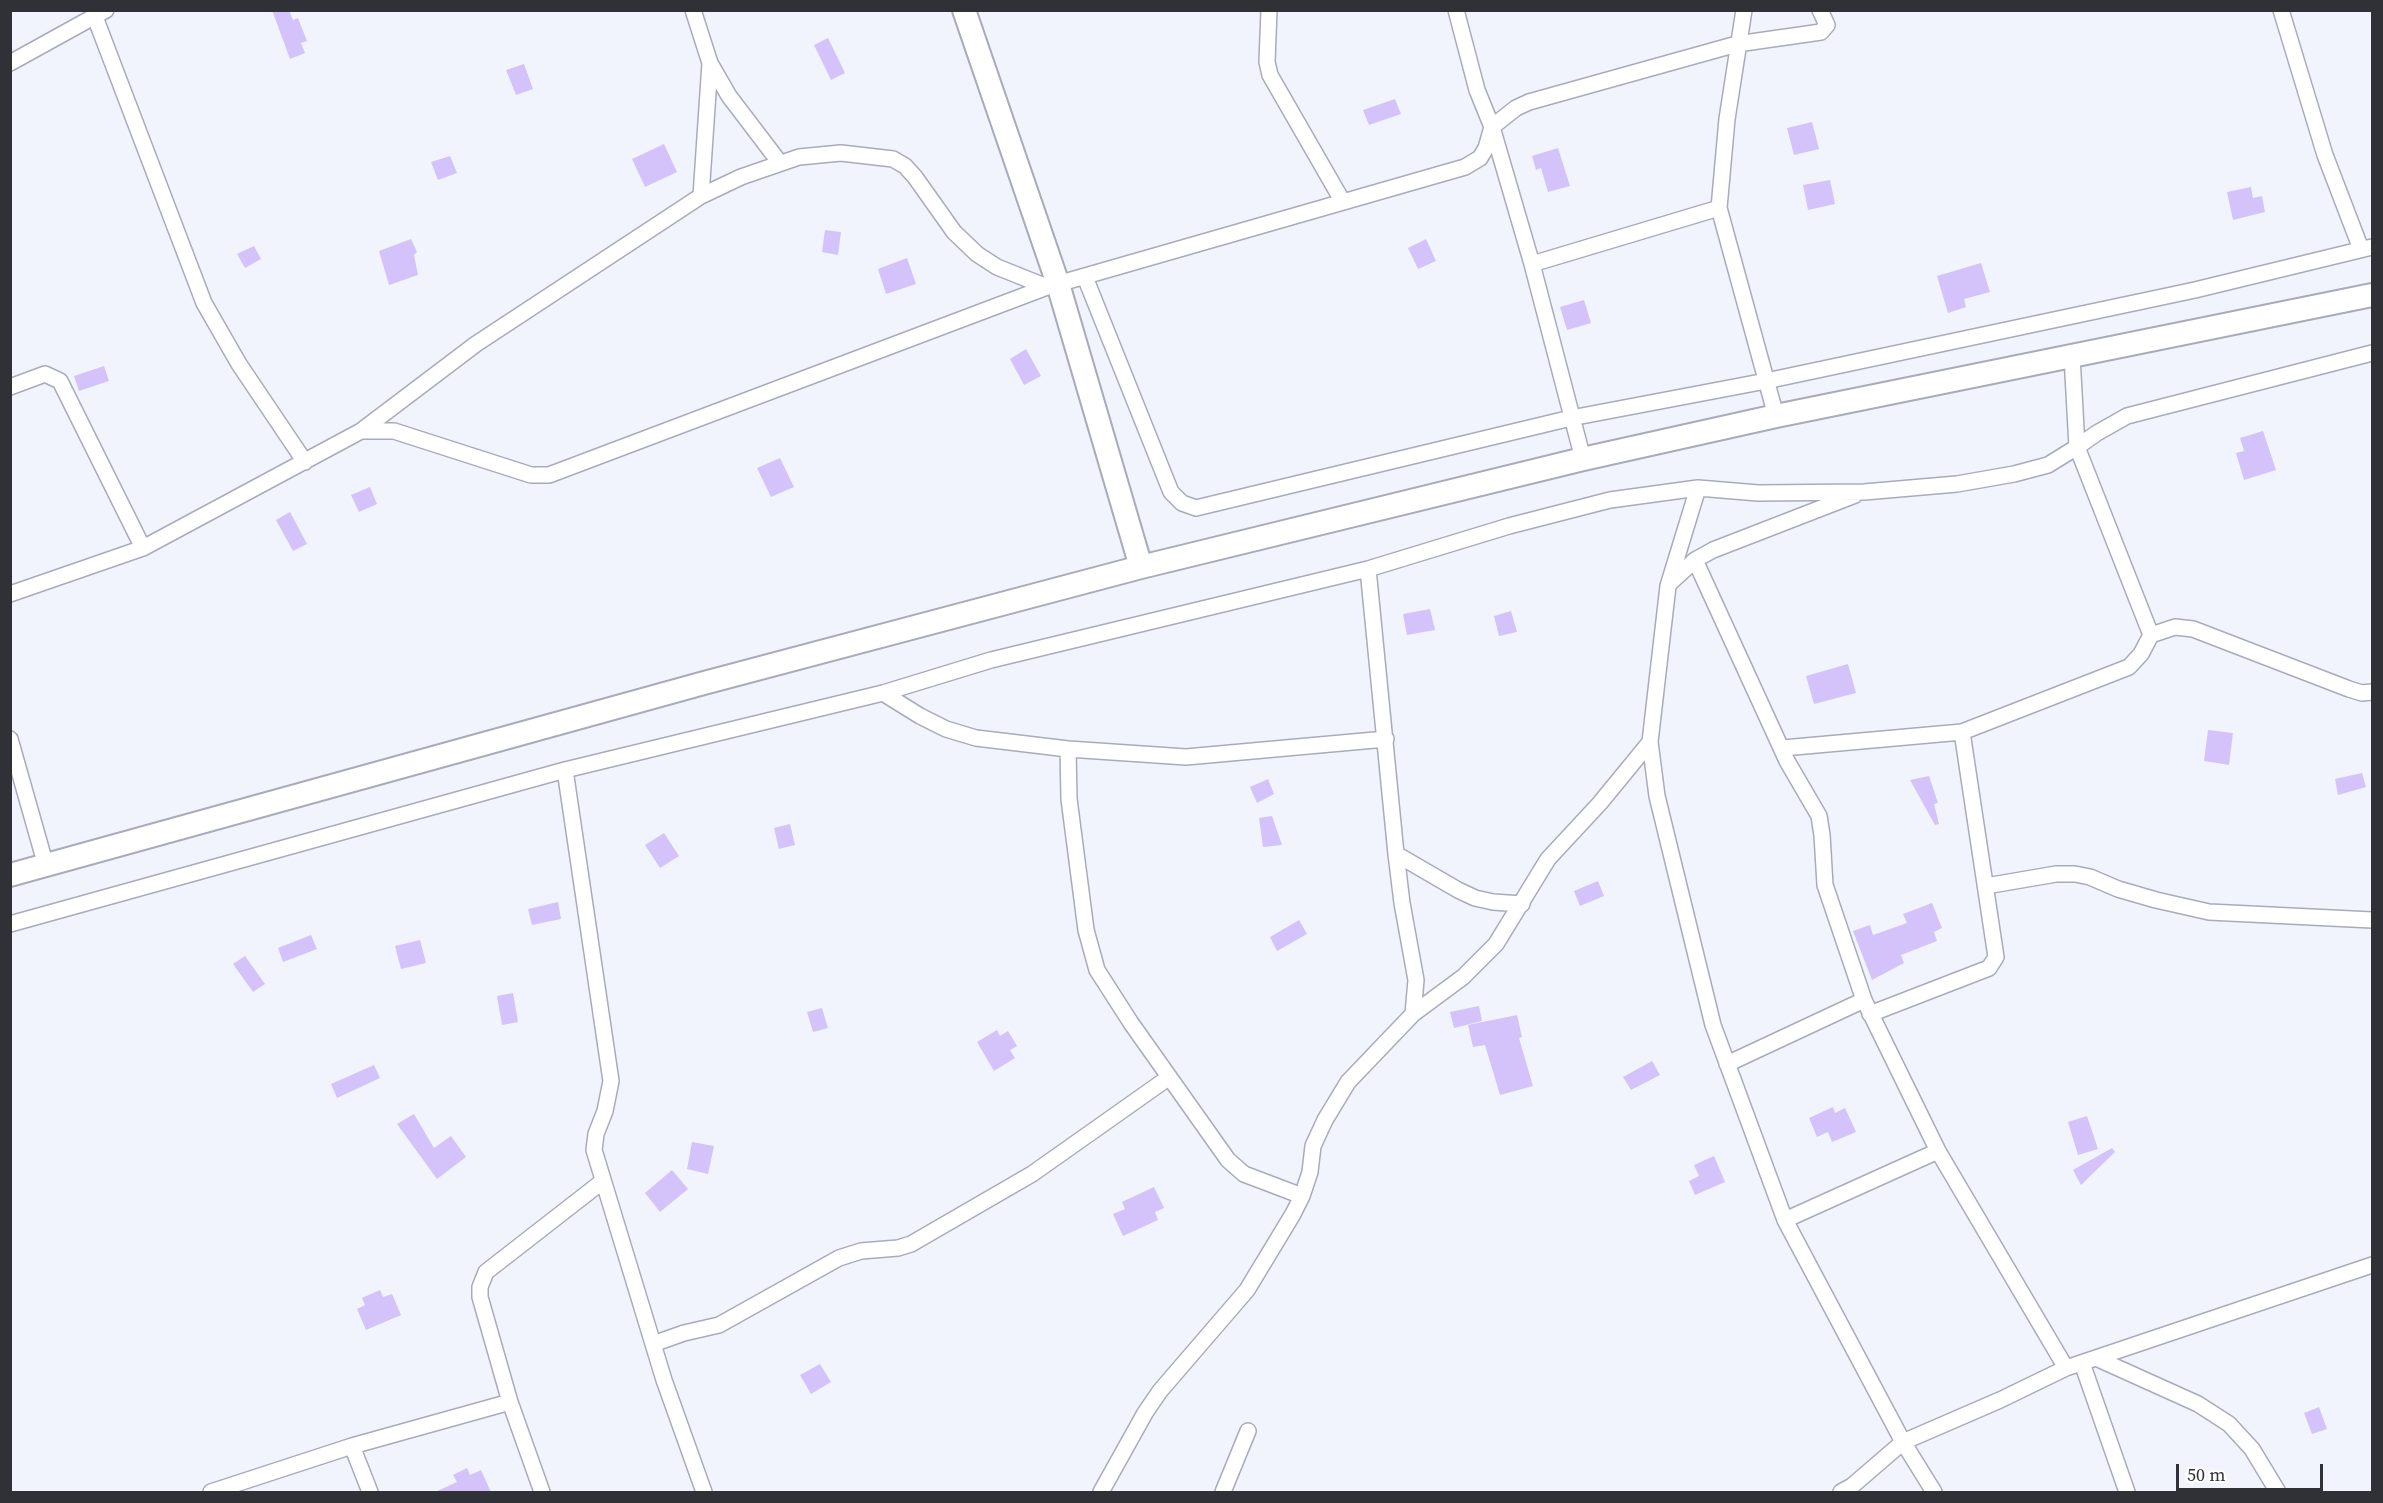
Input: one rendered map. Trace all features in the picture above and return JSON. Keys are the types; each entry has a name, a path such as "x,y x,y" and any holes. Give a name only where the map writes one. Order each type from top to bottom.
{"main road":[{"path":"964,10 1141,567"},
{"path":"10,876 692,686 1141,567 1583,459 1776,416 2373,295"}],"street":[{"path":"693,10 710,63 729,96 780,163"},
{"path":"1269,10 1267,62 1270,75 1343,202"},
{"path":"1456,10 1477,90 1492,127 1532,264 1583,459"},
{"path":"1744,10 1727,119 1719,208 1776,416"},
{"path":"361,431 383,430 403,433 531,475 549,475 1052,286 1474,163 1486,147 1492,127 1516,108 1529,102 1737,44 1821,32 1827,25 1820,10"},
{"path":"1085,277 1171,492 1182,503 1196,508 1571,418 1766,381 2195,290 2367,248 2325,155 2281,10"},
{"path":"10,63 100,14 204,303 239,364 305,462"},
{"path":"701,196 710,63"},
{"path":"10,594 143,548 361,431 476,344 701,196 731,181 780,163 821,154 841,153 893,159 905,166 915,177 954,231 977,254 997,267 1052,286"},
{"path":"1532,264 1719,208"},
{"path":"10,924 566,770 883,693 991,660 1368,569 1562,511 1610,500 1698,488 1758,493 1864,492 1956,484 2014,474 2048,465 2114,422 2133,414 2373,353"},
{"path":"2072,356 2077,447 2151,635"},
{"path":"10,387 45,374 60,381 143,548"},
{"path":"1698,488 1668,586 1650,742 1657,795 1713,1025 1785,1220 1903,1442 1934,1492"},
{"path":"1668,586 1695,560 1713,550 1864,492"},
{"path":"1695,560 1787,761 1819,816 1825,885 1867,1007 1938,1150 2066,1368"},
{"path":"1368,569 1396,855 1416,980 1413,1014"},
{"path":"1783,748 1962,732 2129,667 2141,654 2151,635 2175,627 2193,629 2349,689 2362,693 2373,692"},
{"path":"883,693 946,729 976,738 1068,749 1186,757 1386,739"},
{"path":"1727,1064 1867,1007 1989,968 1993,964 1996,957 1962,732"},
{"path":"10,739 46,866"},
{"path":"1101,1492 1155,1399 1247,1290 1302,1196 1310,1172 1313,1146 1325,1120 1348,1082 1413,1014 1479,963 1496,944 1548,859 1600,803 1650,742"},
{"path":"1068,749 1069,799 1086,930 1097,970 1168,1078 1228,1160 1244,1174 1302,1196"},
{"path":"566,770 611,1081 605,1111 596,1134 594,1150 653,1344 704,1492"},
{"path":"1396,855 1475,897 1493,902 1522,904"},
{"path":"1986,885 2056,874 2075,874 2156,900 2209,912 2373,920"},
{"path":"653,1344 684,1333 719,1325 838,1258 861,1251 898,1248 911,1244 1032,1174 1168,1078"},
{"path":"1785,1220 1938,1150"},
{"path":"542,1492 510,1401 480,1297 482,1278 486,1272 603,1181"},
{"path":"1841,1492 1852,1486 1903,1442 2000,1401 2066,1368 2373,1264"},
{"path":"2089,1361 2127,1492"},
{"path":"2089,1361 2198,1404 2229,1424 2252,1449 2278,1492"},
{"path":"211,1492 352,1446 510,1401"},
{"path":"1223,1492 1248,1431"},
{"path":"352,1446 370,1492"}],"building":[{"path":"272,10 289,10 293,20 298,18 307,41 301,43 305,53 290,59"},
{"path":"828,38 845,73 831,80 814,45"},
{"path":"524,64 533,89 516,95 506,70"},
{"path":"1395,99 1401,114 1369,125 1363,110"},
{"path":"1812,122 1819,149 1794,155 1787,128"},
{"path":"664,144 677,172 645,187 632,159"},
{"path":"1558,148 1570,186 1548,192 1541,168 1536,170 1532,156"},
{"path":"450,156 457,173 438,180 431,162"},
{"path":"1830,180 1835,204 1808,210 1803,185"},
{"path":"2251,187 2253,198 2262,196 2265,212 2233,220 2227,192"},
{"path":"825,230 841,232 838,255 822,252"},
{"path":"411,239 417,252 414,255 418,275 389,285 379,251"},
{"path":"1426,239 1436,261 1418,269 1408,248"},
{"path":"254,246 261,259 245,268 237,254"},
{"path":"907,258 916,284 886,294 878,269"},
{"path":"1981,263 1990,292 1964,299 1966,307 1948,313 1937,276"},
{"path":"1584,300 1591,323 1567,330 1560,307"},
{"path":"1026,349 1041,376 1024,385 1010,359"},
{"path":"104,366 109,381 79,391 74,376"},
{"path":"2263,431 2276,470 2244,480 2236,453 2244,451 2240,438"},
{"path":"780,458 794,487 771,497 757,468"},
{"path":"370,487 377,504 359,512 351,495"},
{"path":"290,512 307,544 293,551 276,520"},
{"path":"1430,609 1435,630 1407,635 1403,614"},
{"path":"1511,611 1517,632 1499,636 1494,616"},
{"path":"1848,664 1856,693 1814,704 1806,676"},
{"path":"2208,730 2233,733 2229,765 2204,761"},
{"path":"2362,773 2366,787 2338,795 2335,779"},
{"path":"1929,776 1938,803 1934,804 1939,824 1935,825 1910,780"},
{"path":"1268,779 1274,794 1257,803 1250,787"},
{"path":"1272,816 1282,845 1263,847 1259,818"},
{"path":"790,824 795,845 779,849 774,828"},
{"path":"664,833 679,856 660,868 645,845"},
{"path":"1598,881 1604,896 1580,906 1574,891"},
{"path":"558,902 561,919 532,925 528,909"},
{"path":"1932,903 1942,928 1934,932 1937,941 1901,955 1904,963 1872,980 1853,931 1870,925 1873,935 1907,923 1903,914"},
{"path":"1299,920 1307,934 1277,951 1270,937"},
{"path":"311,935 317,949 283,962 278,948"},
{"path":"420,940 426,963 401,969 395,946"},
{"path":"245,956 265,984 253,992 233,964"},
{"path":"513,993 518,1022 502,1025 497,996"},
{"path":"1479,1006 1482,1021 1454,1028 1450,1012"},
{"path":"822,1008 828,1028 813,1032 807,1012"},
{"path":"1517,1015 1522,1037 1519,1038 1533,1086 1500,1095 1485,1045 1473,1047 1468,1025"},
{"path":"997,1030 1000,1036 1008,1031 1017,1046 1010,1050 1015,1058 994,1071 977,1042"},
{"path":"1652,1061 1660,1075 1631,1090 1623,1077"},
{"path":"374,1065 380,1078 337,1098 331,1084"},
{"path":"1833,1107 1835,1113 1845,1108 1856,1132 1832,1142 1828,1132 1817,1137 1809,1118"},
{"path":"414,1114 434,1148 451,1136 466,1157 437,1179 397,1124"},
{"path":"2087,1116 2098,1149 2078,1155 2068,1122"},
{"path":"692,1142 714,1146 708,1174 687,1169"},
{"path":"2112,1148 2115,1152 2081,1185 2073,1170"},
{"path":"1714,1156 1725,1182 1695,1195 1689,1181 1699,1176 1694,1165"},
{"path":"672,1170 688,1189 660,1212 645,1193"},
{"path":"1154,1187 1164,1208 1155,1212 1158,1220 1123,1236 1113,1214 1125,1209 1122,1202"},
{"path":"380,1290 383,1297 392,1294 401,1315 366,1330 357,1309 365,1305 362,1298"},
{"path":"820,1364 831,1382 811,1394 800,1375"},
{"path":"2319,1407 2327,1429 2312,1434 2304,1413"},
{"path":"467,1468 470,1475 481,1470 491,1492 435,1492 457,1482 453,1475"}]}
